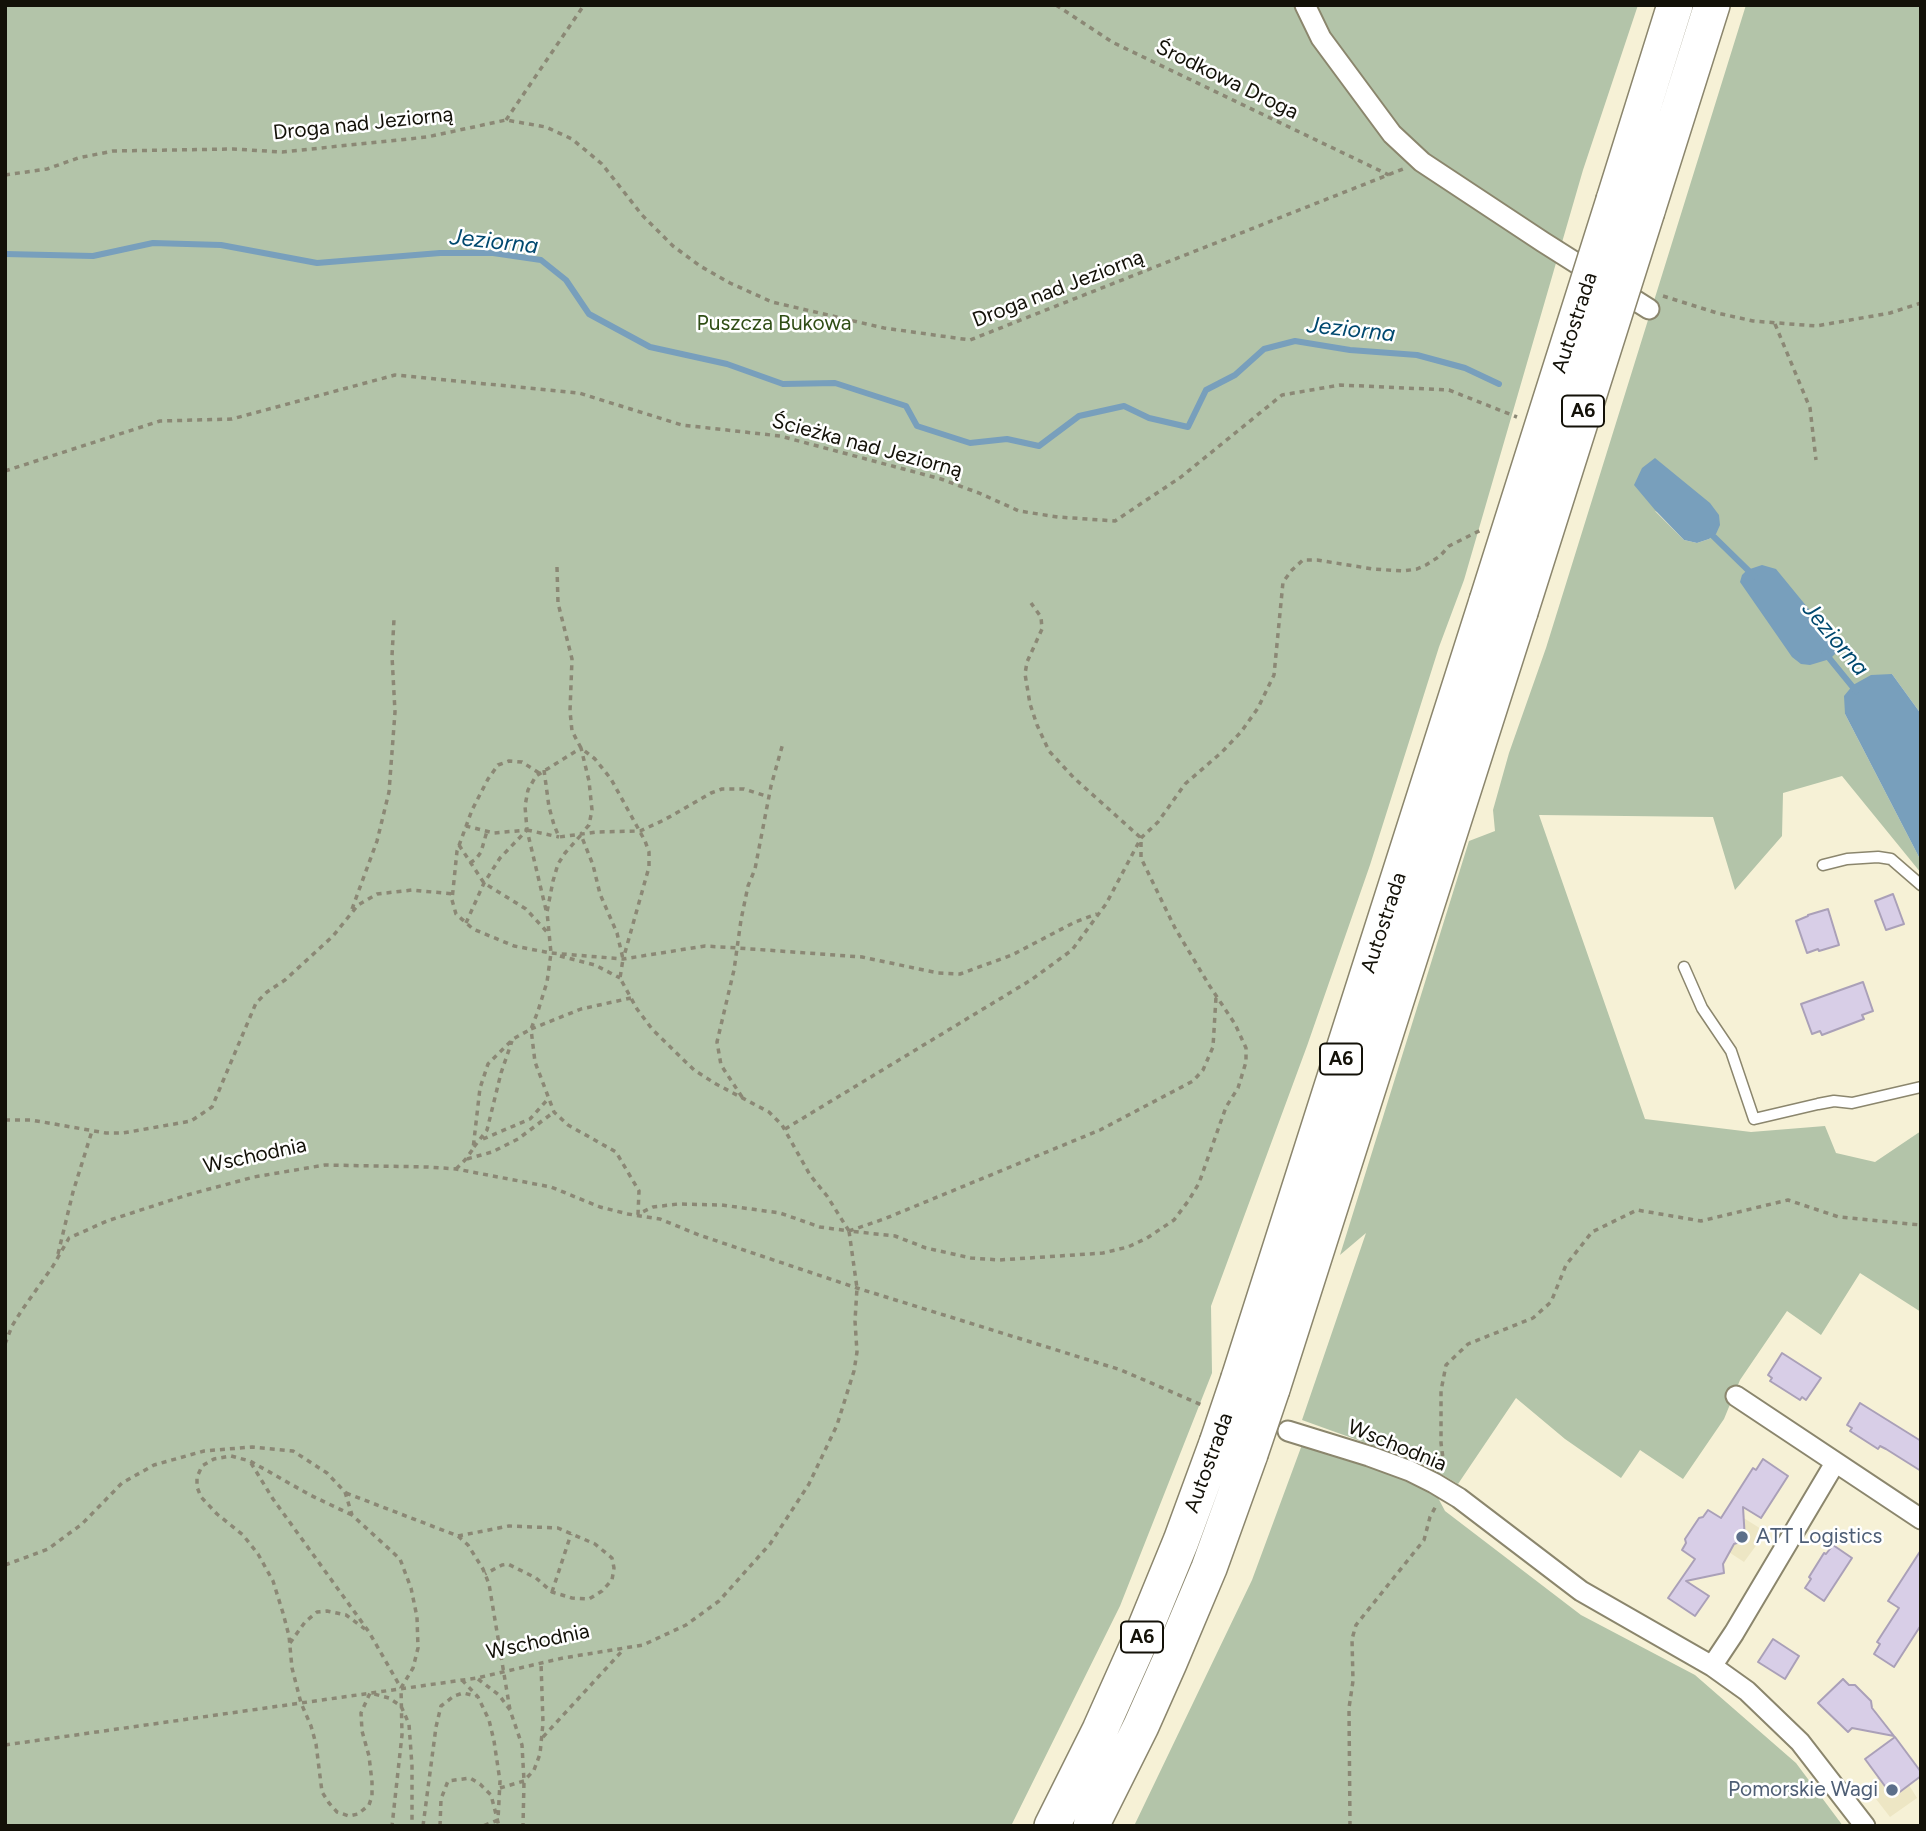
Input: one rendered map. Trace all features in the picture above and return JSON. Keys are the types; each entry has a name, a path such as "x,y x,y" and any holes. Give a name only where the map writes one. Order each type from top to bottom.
{"highway":[{"name":"Autostrada","path":"1052,1826 1142,1636 1185,1530 1214,1426 1239,1378 1675,5"},
{"name":"Autostrada","path":"1091,1826 1169,1663 1209,1568 1250,1454 1712,5"}],"street":[{"path":"1305,5 1321,38 1392,134 1422,162 1543,242 1652,301"},
{"path":"1736,1396 1921,1519"},
{"name":"Wschodnia","path":"1288,1431 1369,1456 1434,1483 1458,1498 1581,1591 1712,1666 1747,1691 1794,1735 1865,1826"},
{"path":"1712,1666 1835,1463"}],"lane":[{"path":"1412,871 1421,807"},
{"path":"1425,873 1456,814"},
{"path":"1823,865 1847,859 1891,859 1921,885"},
{"path":"1393,1011 1402,947"},
{"path":"1355,1016 1384,957"},
{"path":"1684,967 1702,1008 1731,1051 1754,1119 1834,1101 1852,1103 1921,1087"}],"path":[{"path":"506,120 584,5"},
{"name":"Środkowa Droga","path":"1056,5 1112,42 1390,175"},
{"name":"Droga nad Jeziorną","path":"5,175 47,169 78,158 113,151 233,149 282,152 428,137 506,120 546,127 572,139 602,164 642,215 673,246 700,267 730,283 772,302 884,328 970,341 1422,162"},
{"path":"1652,301 1679,299 1717,313 1775,324 1816,326 1890,313 1921,303"},
{"path":"1775,324 1810,408 1816,460"},
{"name":"Ścieżka nad Jeziorną","path":"5,471 160,421 232,419 395,375 579,393 682,425 780,436 945,480 1019,511 1069,519 1115,521 1181,477 1282,395 1340,385 1449,390 1520,418"},
{"path":"785,1129 1031,980 1072,950 1107,904 1141,838 1158,822 1199,769 1222,752 1241,732 1258,708 1274,675 1283,582 1303,560 1317,559 1373,569 1417,569 1440,556 1449,546 1485,528"},
{"path":"547,912 558,864 589,825 592,810 589,781 581,748 572,731 572,659 558,603 557,568"},
{"path":"581,748 536,776 528,790 524,806 527,830 547,912 551,953 547,982 531,1029 535,1062 554,1112 568,1125 616,1152 639,1191 638,1214 653,1208 678,1204 722,1205 780,1213 820,1227 895,1236 926,1248 999,1261 1103,1252 1128,1247 1174,1220 1189,1200 1199,1183 1226,1108 1238,1088 1246,1062 1246,1048 1235,1024 1175,928 1141,858 1141,838 1074,778 1049,751 1030,704 1026,674 1027,662 1042,629 1041,617 1031,603"},
{"path":"350,914 377,841 389,792 395,712 394,619"},
{"path":"743,1099 721,1065 717,1042 738,948 748,886 755,869 783,743"},
{"path":"581,748 595,759 611,779 649,852 649,867 620,978"},
{"path":"542,772 522,762 509,761 498,765 477,800 459,845 452,900 456,914 473,929 500,942 528,950 623,959 705,946 862,957 938,973 960,974 1013,955 1075,922 1100,913"},
{"path":"542,772 559,837"},
{"path":"466,826 507,833 527,830 559,837 597,832 640,831 722,789 744,789 769,797"},
{"path":"466,923 484,883 500,858 527,830"},
{"path":"470,863 481,852 487,831"},
{"path":"581,835 593,865 600,894 617,933 623,959"},
{"path":"459,845 484,883 526,909 550,935"},
{"path":"5,1120 31,1120 106,1133 123,1133 191,1121 212,1107 256,1003 333,936 358,905 377,894 412,890 453,894"},
{"path":"551,953 595,965 620,978 652,1029 694,1070 769,1112 785,1129 810,1175 849,1231 857,1288"},
{"path":"849,1231 1100,1130 1193,1081 1203,1070 1213,1047 1216,997"},
{"path":"472,1149 480,1088 488,1064 513,1039 582,1009 631,998"},
{"path":"466,1160 487,1130 501,1073 513,1039"},
{"path":"481,1139 530,1119 548,1099"},
{"path":"456,1168 466,1160 492,1152 518,1139 554,1112"},
{"path":"530,1119 535,1126"},
{"path":"56,1259 92,1130"},
{"name":"Wschodnia","path":"5,1344 12,1326 69,1238 107,1221 254,1177 326,1164 456,1168 551,1187 600,1207 660,1219 699,1235 857,1288 1121,1370 1214,1426"},
{"path":"1445,1475 1441,1443 1441,1391 1446,1365 1468,1344 1533,1318 1551,1302 1566,1265 1592,1233 1637,1210 1702,1221 1788,1200 1839,1217 1921,1225"},
{"name":"Wschodnia","path":"5,1745 477,1678 541,1663 643,1645 686,1625 719,1601 770,1544 809,1484 824,1455 855,1371 857,1288"},
{"path":"5,1564 48,1549 82,1524 122,1483 155,1465 204,1451 252,1447 293,1451 327,1473 345,1492 458,1536 468,1545 489,1584 510,1710 522,1745 523,1826"},
{"path":"401,1689 413,1668 418,1648 417,1617 411,1588 400,1559 352,1515 250,1461 231,1456 214,1459 202,1466 197,1477 201,1497 243,1535 258,1554 273,1581 283,1613 301,1703 316,1744 322,1792 337,1812 349,1816 358,1814 369,1805 372,1782 361,1713 370,1693 389,1698 401,1706 409,1724 412,1826"},
{"path":"250,1461 273,1499 369,1632 401,1689 402,1735 392,1826"},
{"path":"345,1492 352,1515"},
{"path":"1350,1826 1349,1708 1353,1681 1352,1639 1356,1625 1424,1540 1430,1517 1439,1499"},
{"path":"458,1536 509,1526 558,1528 594,1544 612,1558 614,1568 612,1580 602,1591 589,1599 572,1598 552,1592 536,1578 508,1564 485,1574"},
{"path":"552,1592 571,1534"},
{"path":"289,1644 305,1622 317,1612 346,1615 369,1632"},
{"path":"541,1739 624,1648"},
{"path":"499,1788 524,1781 534,1770 540,1754 541,1663"},
{"path":"477,1678 499,1695 510,1710"},
{"path":"462,1680 478,1697 489,1720 499,1788 498,1823"},
{"path":"423,1826 441,1706 463,1693 478,1697"},
{"path":"440,1826 443,1790 448,1782 470,1778 491,1795 498,1823"},
{"path":"483,1826 498,1823"}],"shaded area":[{"path":"1734,1512 1766,1532 1744,1562 1715,1543"},
{"path":"1879,1777 1909,1785 1917,1798 1890,1817 1866,1786"}],"green space":[{"name":"Puszcza Bukowa","path":"5,5 1638,5 1583,170 1464,580 1439,647 1370,865 1307,1046 1211,1306 1212,1373 1120,1606 1011,1826 5,1826"},
{"path":"1746,5 1921,5 1921,714 1892,674 1845,714 1921,861 1921,873 1842,776 1783,793 1782,836 1735,890 1713,817 1539,815 1645,1119 1751,1132 1825,1126 1836,1153 1875,1162 1921,1131 1921,1312 1860,1273 1821,1335 1787,1311 1740,1380 1724,1419 1683,1479 1640,1450 1621,1478 1565,1439 1516,1398 1458,1484 1424,1464 1302,1420 1366,1233 1340,1255 1469,841 1495,831 1493,810 1509,753 1546,648","holes":["1655,511 1716,534 1697,543 1684,540"]},
{"path":"1303,1442 1400,1476 1436,1494 1445,1511 1581,1615 1695,1675 1796,1763 1843,1826 1134,1826 1252,1580"}],"water":[{"path":"1655,458 1710,503 1719,515 1720,525 1716,534 1697,543 1684,540 1634,485 1642,468"},
{"path":"1762,565 1776,569 1835,641 1838,651 1830,659 1810,665 1801,664 1792,657 1740,582 1747,570"},
{"path":"1892,674 1921,714 1921,861 1845,714 1844,696 1853,685 1871,675"}],"building":[{"path":"1893,894 1904,924 1886,930 1875,901"},
{"path":"1828,909 1839,945 1807,953 1796,921"},
{"path":"1863,982 1873,1011 1862,1015 1864,1019 1822,1035 1820,1031 1812,1034 1801,1004"},
{"path":"1782,1353 1821,1378 1806,1400 1802,1397 1800,1400 1770,1381 1772,1378 1768,1375"},
{"path":"1860,1403 1921,1441 1921,1471 1850,1431 1852,1428 1847,1425"},
{"path":"1763,1459 1788,1476 1761,1518 1743,1507 1745,1540 1734,1544 1723,1564 1724,1573 1686,1581 1709,1596 1695,1616 1668,1598 1695,1559 1682,1550 1685,1539 1708,1510 1721,1518 1753,1468 1756,1470"},
{"path":"1833,1545 1852,1558 1824,1601 1805,1588 1824,1553"},
{"path":"1921,1550 1921,1625 1894,1667 1874,1654 1880,1644 1877,1642 1899,1608 1888,1601"},
{"path":"1773,1639 1799,1656 1785,1679 1758,1662"},
{"path":"1843,1679 1849,1685 1855,1685 1871,1701 1872,1708 1894,1736 1852,1728 1848,1732 1818,1703"},
{"path":"1895,1737 1921,1772 1921,1776 1893,1797 1865,1759"}],"waterway":[{"name":"Jeziorna","path":"5,254 93,256 153,243 221,245 317,263 440,253 493,253 541,260 566,280 589,314 650,347 727,364 783,384 835,383 906,406 917,426 970,443 1007,439 1039,446 1079,416 1124,406 1149,418 1188,427 1206,390 1235,375 1264,349 1295,341 1350,350 1417,355 1465,368 1499,384"},
{"name":"Jeziorna","path":"1709,532 1754,576"},
{"name":"Jeziorna","path":"1825,653 1856,691"}],"place":[{"name":"ATT Logistics","path":"1742,1537"},
{"name":"Pomorskie Wagi","path":"1892,1790"}]}
